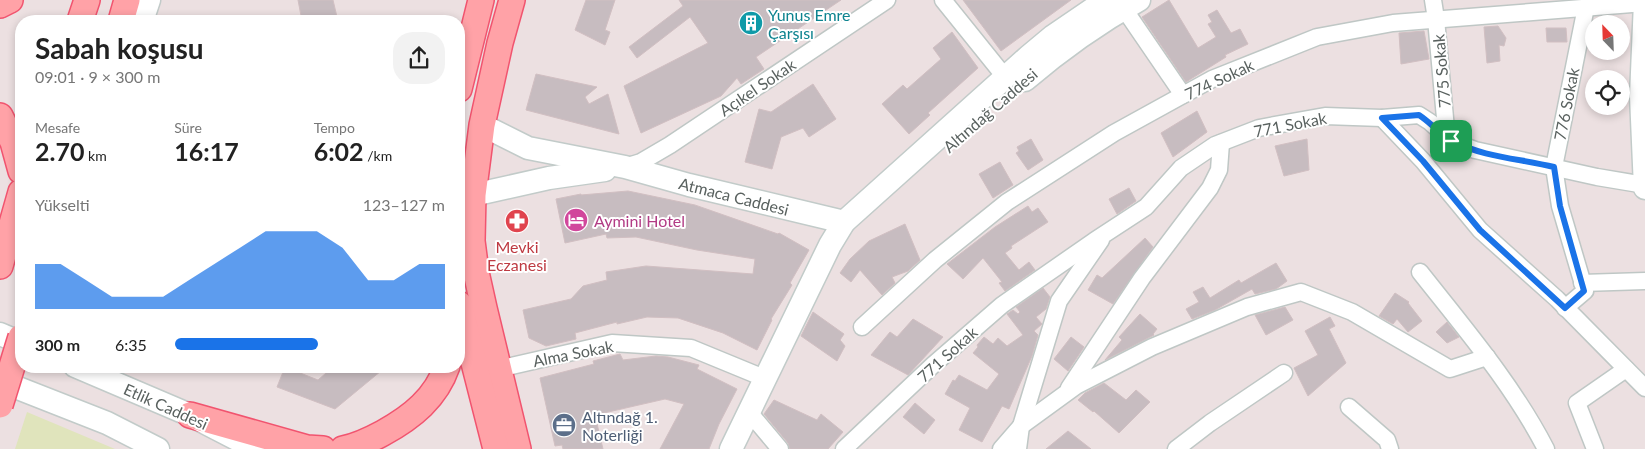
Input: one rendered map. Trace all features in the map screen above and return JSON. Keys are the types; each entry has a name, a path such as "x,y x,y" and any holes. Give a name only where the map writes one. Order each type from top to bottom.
{"main road":[{"path":"0,5 10,0"},
{"path":"82,15 87,0"},
{"path":"122,15 127,0"},
{"path":"144,15 149,0"},
{"path":"465,65 481,0"},
{"path":"496,449 498,369 476,272 472,241 473,196 482,125 500,43 512,0"},
{"name":"Altındağ Caddesi","path":"731,449 830,245 844,222 1053,36 1122,2"},
{"name":"Altındağ Caddesi","path":"844,222 885,200 1046,62 1122,2"},
{"path":"1645,3 1641,96 1645,186"},
{"path":"0,116 15,149"},
{"name":"Atmaca Caddesi","path":"482,125 528,148 625,167 689,185 844,222"},
{"name":"Atmaca Caddesi","path":"473,196 549,178 625,167"},
{"path":"1,263 15,213"},
{"path":"465,321 496,409 518,449"},
{"path":"0,334 11,363 0,405"},
{"path":"27,373 107,423 158,449"},
{"name":"Etlik Caddesi","path":"92,373 190,415 256,449"},
{"path":"105,373 120,385"},
{"path":"343,449 368,441 412,416 435,390 444,373"},
{"path":"190,415 300,446 323,449"}],"street":[{"name":"Açıkel Sokak","path":"625,167 641,162 670,145 887,0"},
{"path":"943,0 1005,77"},
{"name":"775 Sokak","path":"1433,0 1446,129 1451,141"},
{"path":"1122,2 1183,95"},
{"name":"774 Sokak","path":"862,328 935,260 1007,202 1114,133 1212,79 1317,38 1393,23 1645,3"},
{"name":"776 Sokak","path":"1582,283 1560,206 1554,167 1586,7"},
{"name":"771 Sokak","path":"844,449 933,365 1002,305 1146,208 1181,168 1221,142 1259,128 1325,116 1382,118 1419,115 1430,122 1451,141"},
{"path":"1382,118 1423,161 1480,230 1565,308 1645,388"},
{"path":"1451,141 1474,150 1645,186"},
{"path":"1065,394 1142,278 1210,188 1219,170 1221,142"},
{"path":"1018,449 1021,426 1059,301 1106,234"},
{"path":"1420,272 1487,357 1536,428 1546,449"},
{"path":"1565,308 1584,291 1582,283 1645,281"},
{"path":"1001,449 1021,426 1076,386 1152,347 1246,306 1301,292 1352,312 1450,369 1487,357"},
{"name":"Alma Sokak","path":"498,369 612,343 691,348 764,378"},
{"path":"1595,449 1577,403 1626,369"},
{"path":"1176,449 1210,422 1284,373"},
{"path":"1349,407 1387,440 1390,449"},
{"path":"748,412 780,449"}],"green space":[{"path":"27,412 115,449 15,449"}],"building":[{"path":"298,0 333,0 337,15 301,15"},
{"path":"586,0 615,0 605,30 610,32 605,45 575,30"},
{"path":"679,0 841,0 756,57 764,69 741,84 737,78 721,96 641,133 624,86 708,43 690,17 637,58 629,47 683,6"},
{"path":"963,0 1071,0 1001,51"},
{"path":"1169,0 1198,48 1216,37 1208,24 1212,22 1208,15 1217,10 1231,33 1240,29 1248,44 1225,55 1226,57 1186,82 1142,17"},
{"path":"1498,26 1506,38 1504,46 1499,45 1500,61 1487,63 1484,27"},
{"path":"1546,28 1566,28 1567,42 1547,42"},
{"path":"1424,31 1429,59 1401,64 1399,33"},
{"path":"952,32 978,68 928,113 930,115 909,134 882,104 903,85 907,89 941,59 933,48"},
{"path":"536,74 597,87 585,97 589,104 608,94 619,134 526,110"},
{"path":"813,84 836,119 809,137 803,128 781,137 772,169 745,162 759,109 771,112"},
{"path":"1197,111 1207,132 1173,157 1161,133"},
{"path":"1031,139 1043,160 1028,170 1016,153 1019,151 1017,147"},
{"path":"1307,139 1309,170 1284,176 1275,146"},
{"path":"1000,162 1013,185 993,198 979,174"},
{"path":"1129,188 1136,201 1117,214 1109,199"},
{"path":"628,191 695,205 779,233 809,250 790,283 792,285 771,319 757,350 723,333 678,318 647,317 617,324 617,322 575,333 576,339 546,346 529,338 523,310 571,299 583,286 607,280 606,272 646,266 753,274 755,259 697,250 636,237 607,238 606,234 565,243 556,199 581,194"},
{"path":"1028,206 1032,212 1038,208 1048,222 1011,246 1012,248 1005,253 1019,270 1029,262 1035,270 1005,291 999,283 1002,282 983,258 963,279 947,264 995,227"},
{"path":"905,224 920,260 908,271 892,277 895,283 882,295 860,270 851,282 840,273 850,259 869,241"},
{"path":"1145,238 1153,247 1113,304 1088,290 1097,275 1102,278"},
{"path":"1276,263 1287,281 1276,289 1255,294 1252,289 1215,310 1192,319 1186,309 1199,302 1193,292 1203,287 1210,298 1239,280 1241,283"},
{"path":"1043,288 1050,297 1046,309 1036,317 1042,324 1034,331 1038,335 1032,356 1009,409 1002,406 982,442 959,430 970,408 945,394 953,380 955,381 959,375 987,390 999,374 973,353 978,347 977,345 984,337 993,344 998,338 1007,346 1023,335 1007,314 1013,310 1018,314 1020,312 1016,307"},
{"path":"1395,293 1409,302 1422,321 1408,332 1397,319 1393,324 1379,316"},
{"path":"1285,307 1293,320 1266,335 1255,315"},
{"path":"813,312 844,334 840,340 845,346 837,361 801,336"},
{"path":"1140,314 1157,329 1154,335 1105,360 1122,340 1119,337"},
{"path":"1330,317 1335,326 1329,329 1346,363 1308,396 1294,368 1318,355 1305,331"},
{"path":"913,319 943,337 908,375 871,355 890,332 897,337"},
{"path":"1447,322 1459,337 1447,343 1436,332"},
{"path":"1071,337 1084,347 1068,371 1054,359"},
{"path":"620,354 623,360 656,356 699,365 697,369 737,389 719,424 709,449 660,449 684,404 665,399 595,415 603,449 563,449 562,445 555,446 540,378 594,364 593,361"},
{"path":"283,373 300,373 318,380 326,373 379,373 335,409 277,387"},
{"path":"1104,383 1126,400 1136,390 1150,402 1119,433 1078,400 1085,393"},
{"path":"774,400 817,420 821,414 843,432 828,449 790,449 788,443 764,414"},
{"path":"915,403 935,420 924,434 903,417"},
{"path":"1068,431 1091,449 1046,449"}],"place":[{"name":"Yunus Emre Çarşısı","path":"751,23"},
{"name":"Aymini Hotel","path":"576,220"},
{"name":"Mevki Eczanesi","path":"517,221"},
{"name":"Altındağ 1. Noterliği","path":"564,425"}],"route":[{"path":"1419,115 1430,122 1451,141 1474,150 1554,167 1560,206 1584,291 1565,308 1480,230 1423,161 1382,118 1419,115"}]}
